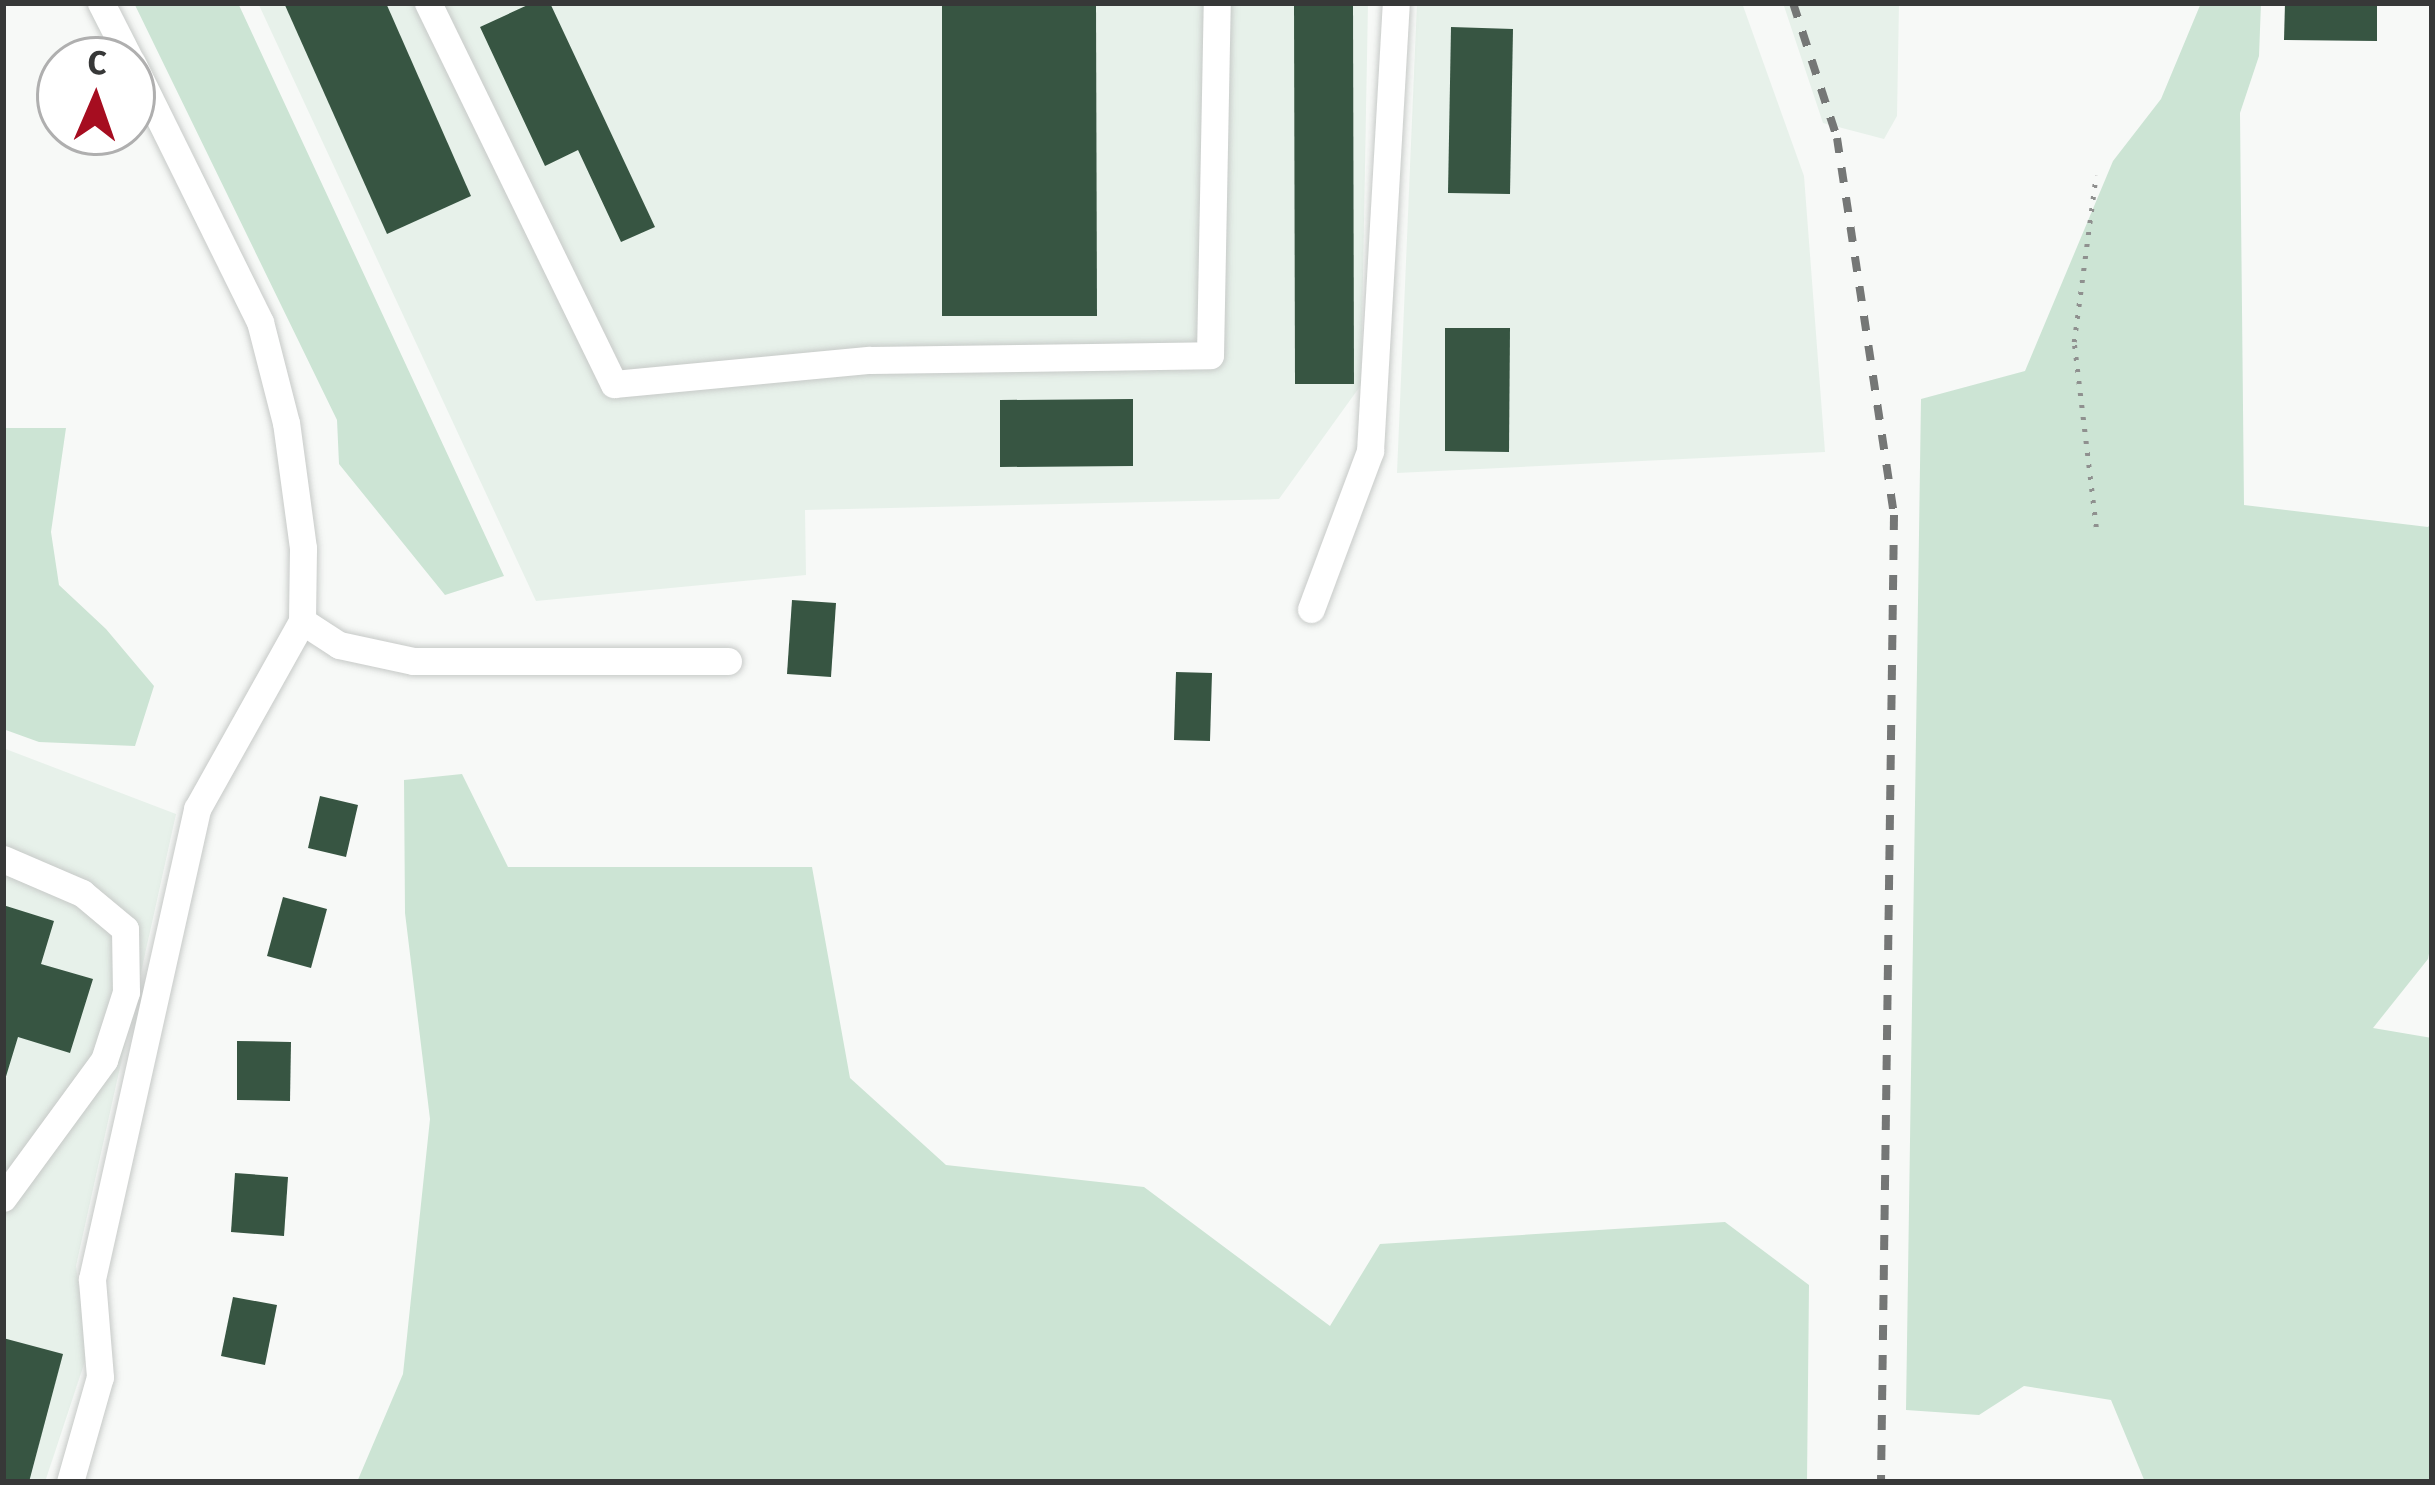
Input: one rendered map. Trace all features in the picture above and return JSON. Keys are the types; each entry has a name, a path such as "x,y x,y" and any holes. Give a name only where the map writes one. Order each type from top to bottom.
{"street":[{"path":"100,3 117,36"},
{"path":"428,3 614,384 870,360 1210,355 1217,3"},
{"path":"1311,609 1370,451 1396,3"},
{"path":"70,1482 100,1377 92,1279 197,809 302,621 303,548 286,423 260,322 156,112"},
{"path":"302,621 339,645 413,661 728,661"},
{"path":"3,859 82,892 125,929 126,992 104,1060 3,1198"}],"path":[{"path":"2096,175 2074,342 2096,526"}],"shaded area":[{"path":"258,3 1368,3 1361,385 1279,499 805,510 806,575 536,601"},
{"path":"1417,3 1742,3 1804,176 1825,452 1397,473"},
{"path":"1783,3 1899,3 1897,116 1884,139 1823,123"},
{"path":"3,748 176,814 76,1266 88,1352 45,1482 3,1482"}],"green space":[{"path":"134,3 238,3 504,576 445,595 339,464 337,420 156,48 156,36 150,36"},
{"path":"2201,3 2261,3 2259,56 2240,113 2244,505 2428,527 2432,522 2432,937 2428,959 2373,1028 2432,1038 2432,1482 2145,1482 2111,1400 2024,1386 1979,1415 1906,1410 1921,399 2025,371 2113,161 2161,99"},
{"path":"3,428 66,428 51,532 59,585 106,629 154,686 135,746 39,742 3,729"},
{"path":"462,774 508,867 812,867 850,1078 946,1165 1144,1187 1330,1326 1380,1244 1725,1222 1809,1285 1807,1482 357,1482 403,1374 430,1119 405,913 404,780"}],"building":[{"path":"284,3 386,3 471,196 387,234"},
{"path":"532,3 550,3 655,227 621,242 578,150 545,166 480,27"},
{"path":"942,3 1096,3 1097,316 942,316"},
{"path":"1294,3 1353,3 1354,384 1295,384"},
{"path":"2285,3 2377,3 2377,41 2284,40"},
{"path":"1451,27 1513,29 1510,194 1448,193"},
{"path":"1445,328 1510,328 1509,452 1445,451"},
{"path":"1133,399 1133,466 1000,467 1000,400"},
{"path":"792,600 836,603 831,677 787,674"},
{"path":"1176,672 1212,673 1210,741 1174,740"},
{"path":"320,796 358,805 346,857 308,848"},
{"path":"283,897 327,909 311,968 267,956"},
{"path":"3,905 54,921 41,964 93,979 70,1053 18,1037 4,1083"},
{"path":"237,1041 291,1042 290,1101 237,1100"},
{"path":"235,1173 288,1177 284,1236 231,1232"},
{"path":"233,1297 277,1305 265,1365 221,1356"},
{"path":"3,1338 63,1354 29,1482 3,1482"}],"railway":[{"path":"1793,3 1837,138 1894,515 1881,1482"}]}
